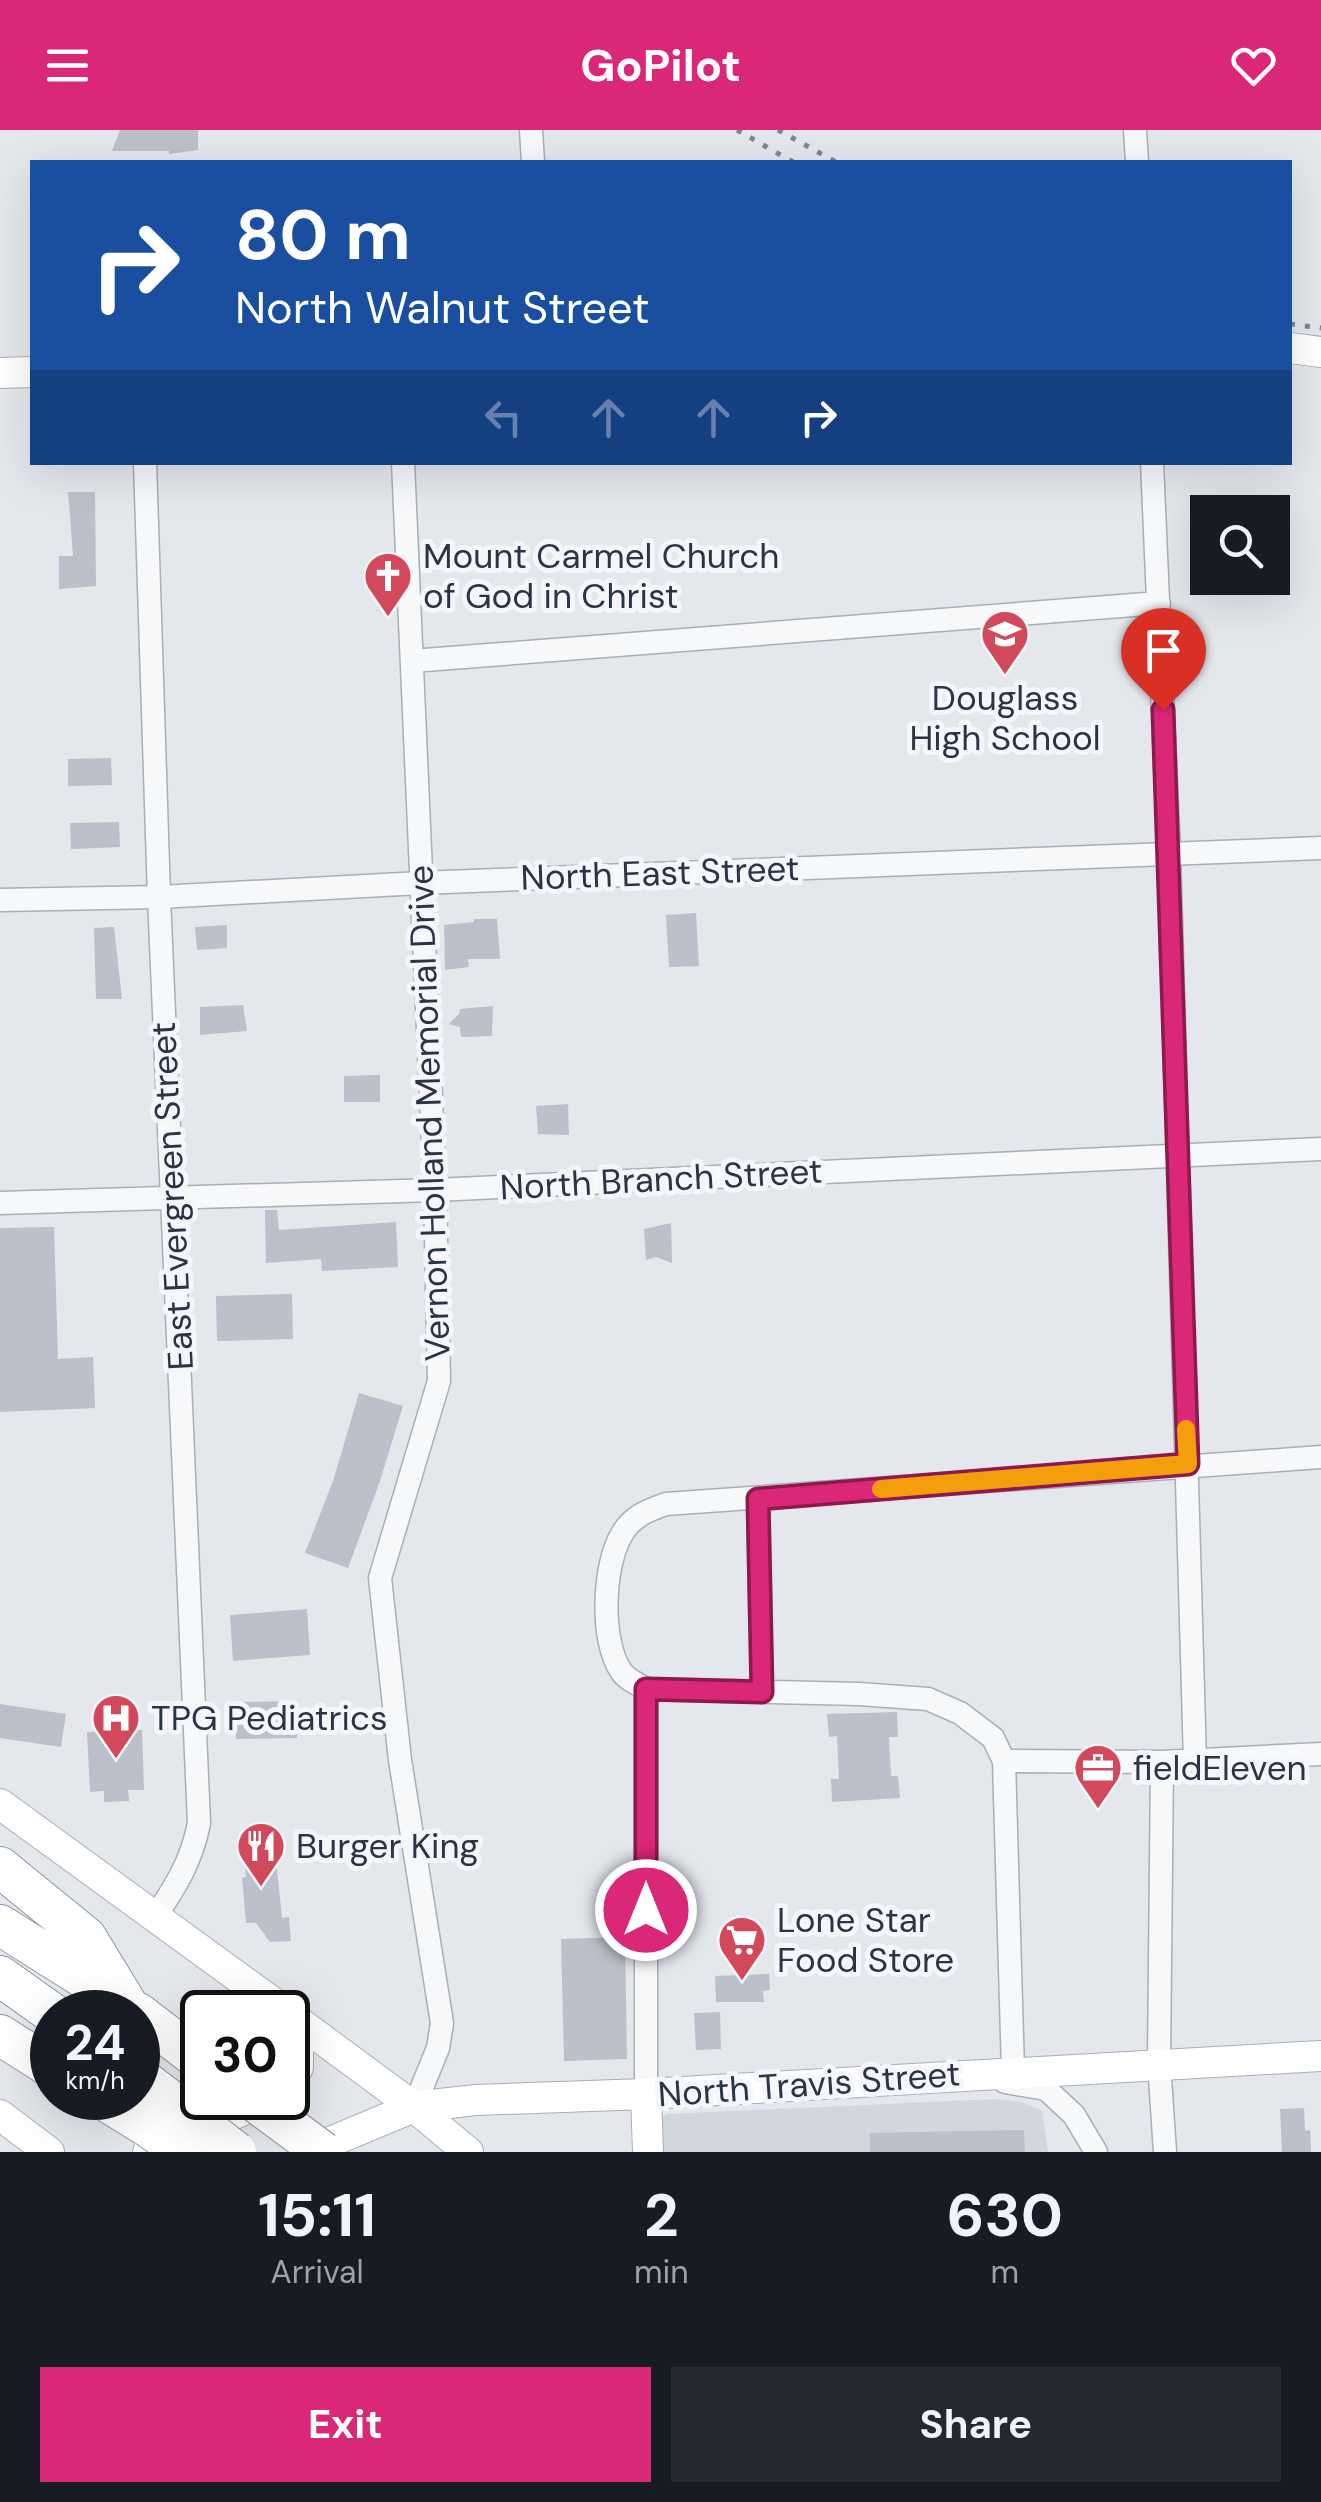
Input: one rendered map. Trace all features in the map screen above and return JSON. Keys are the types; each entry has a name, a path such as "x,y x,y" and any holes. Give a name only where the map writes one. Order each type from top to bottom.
{"highway":[{"path":"0,1867 86,1937 121,1990"},
{"path":"0,1925 102,1990"},
{"path":"0,1976 30,1997"},
{"path":"160,2030 180,2045"},
{"path":"0,2035 30,2054"},
{"path":"279,2120 322,2152"},
{"path":"156,2126 183,2152"},
{"path":"156,2126 236,2152"}],"main road":[{"path":"1292,348 1321,352"},
{"path":"0,373 30,372"},
{"path":"0,1804 255,1990"},
{"path":"310,2031 468,2152"},
{"name":"North Travis Street","path":"306,2152 414,2107 476,2100 1321,2056"},
{"path":"646,2094 648,2152"},
{"path":"0,2115 48,2152"},
{"path":"156,2126 181,2120"}],"street":[{"path":"531,130 533,160"},
{"path":"1136,130 1137,160"},
{"name":"East Evergreen Street","path":"144,465 200,1823 181,1879 155,1917"},
{"name":"Vernon Holland Memorial Drive","path":"404,465 435,1190 439,1382 380,1578 400,1760 442,2023 438,2048 414,2107"},
{"path":"1152,465 1169,853 1195,1761"},
{"path":"412,661 1159,603"},
{"name":"North East Street","path":"0,900 159,897 1321,848"},
{"name":"North Branch Street","path":"0,1203 435,1190 1321,1148"},
{"path":"1013,2072 1004,1762 992,1738 960,1714 928,1699 646,1689 622,1674 610,1648 607,1594 611,1561 622,1532 640,1514 666,1504 1321,1457"},
{"path":"758,1499 762,1692"},
{"path":"646,1689 646,2094"},
{"path":"1004,1762 1162,1762 1321,1754"},
{"path":"1162,1762 1159,2063 1165,2152"},
{"path":"962,2074 1046,2089 1074,2115 1096,2152"}],"shaded area":[{"path":"996,2099 1022,2102 1042,2111 1048,2152 653,2152 661,2118 667,2114"}],"building":[{"path":"120,130 198,130 198,150 169,154 112,151"},
{"path":"68,492 95,492 96,586 59,589 59,556 73,556"},
{"path":"111,758 112,785 68,786 68,759"},
{"path":"119,822 120,847 71,849 70,823"},
{"path":"696,913 699,966 669,967 666,915"},
{"path":"497,919 500,959 468,959 469,967 445,970 444,925"},
{"path":"227,925 227,948 197,950 195,927"},
{"path":"114,927 122,999 96,999 94,928"},
{"path":"243,1005 247,1031 200,1035 200,1007"},
{"path":"493,1006 492,1036 461,1037 460,1027 449,1024 460,1009"},
{"path":"380,1075 380,1102 344,1102 344,1076"},
{"path":"568,1104 569,1135 538,1134 536,1106"},
{"path":"265,1210 277,1210 279,1230 396,1222 398,1267 322,1271 321,1259 266,1263"},
{"path":"671,1223 672,1263 656,1257 646,1260 644,1229"},
{"path":"54,1227 58,1359 93,1357 95,1408 0,1412 0,1228"},
{"path":"292,1294 293,1339 217,1341 216,1296"},
{"path":"359,1393 403,1406 348,1568 305,1553 333,1481"},
{"path":"307,1609 310,1655 233,1661 230,1615"},
{"path":"297,1701 297,1738 236,1739 235,1702"},
{"path":"0,1704 66,1714 61,1747 0,1738"},
{"path":"897,1712 898,1737 889,1737 891,1776 898,1776 900,1798 832,1802 831,1779 839,1779 837,1736 829,1737 827,1714"},
{"name":"TPG Pediatrics","path":"142,1730 144,1790 128,1790 129,1801 104,1802 104,1791 90,1792 87,1732"},
{"name":"Burger King","path":"275,1850 282,1918 289,1917 291,1941 270,1942 256,1923 246,1923 244,1852"},
{"path":"625,1937 627,2059 564,2061 561,1939"},
{"name":"Lone Star Food Store","path":"769,1974 770,1990 763,1991 764,2002 716,2002 715,1976"},
{"path":"720,2012 721,2049 696,2050 694,2013"},
{"path":"1304,2108 1311,2152 1282,2152 1280,2109"},
{"path":"1024,2130 1025,2152 870,2152 870,2133"}],"railway":[{"path":"737,130 790,160"},
{"path":"778,130 832,160"},
{"path":"1292,324 1321,328"}],"slow traffic":[{"path":"881,1489 1188,1464 1186,1429"}],"place":[{"name":"Mount Carmel Church of God in Christ","path":"388,618"},
{"name":"Douglass High School","path":"1005,676"},
{"name":"TPG Pediatrics","path":"116,1760"},
{"name":"fieldEleven","path":"1098,1810"},
{"name":"Burger King","path":"261,1888"},
{"name":"Lone Star Food Store","path":"742,1982"}],"route":[{"path":"646,1910 646,1689 762,1692 758,1499 1188,1464 1163,710"}]}
